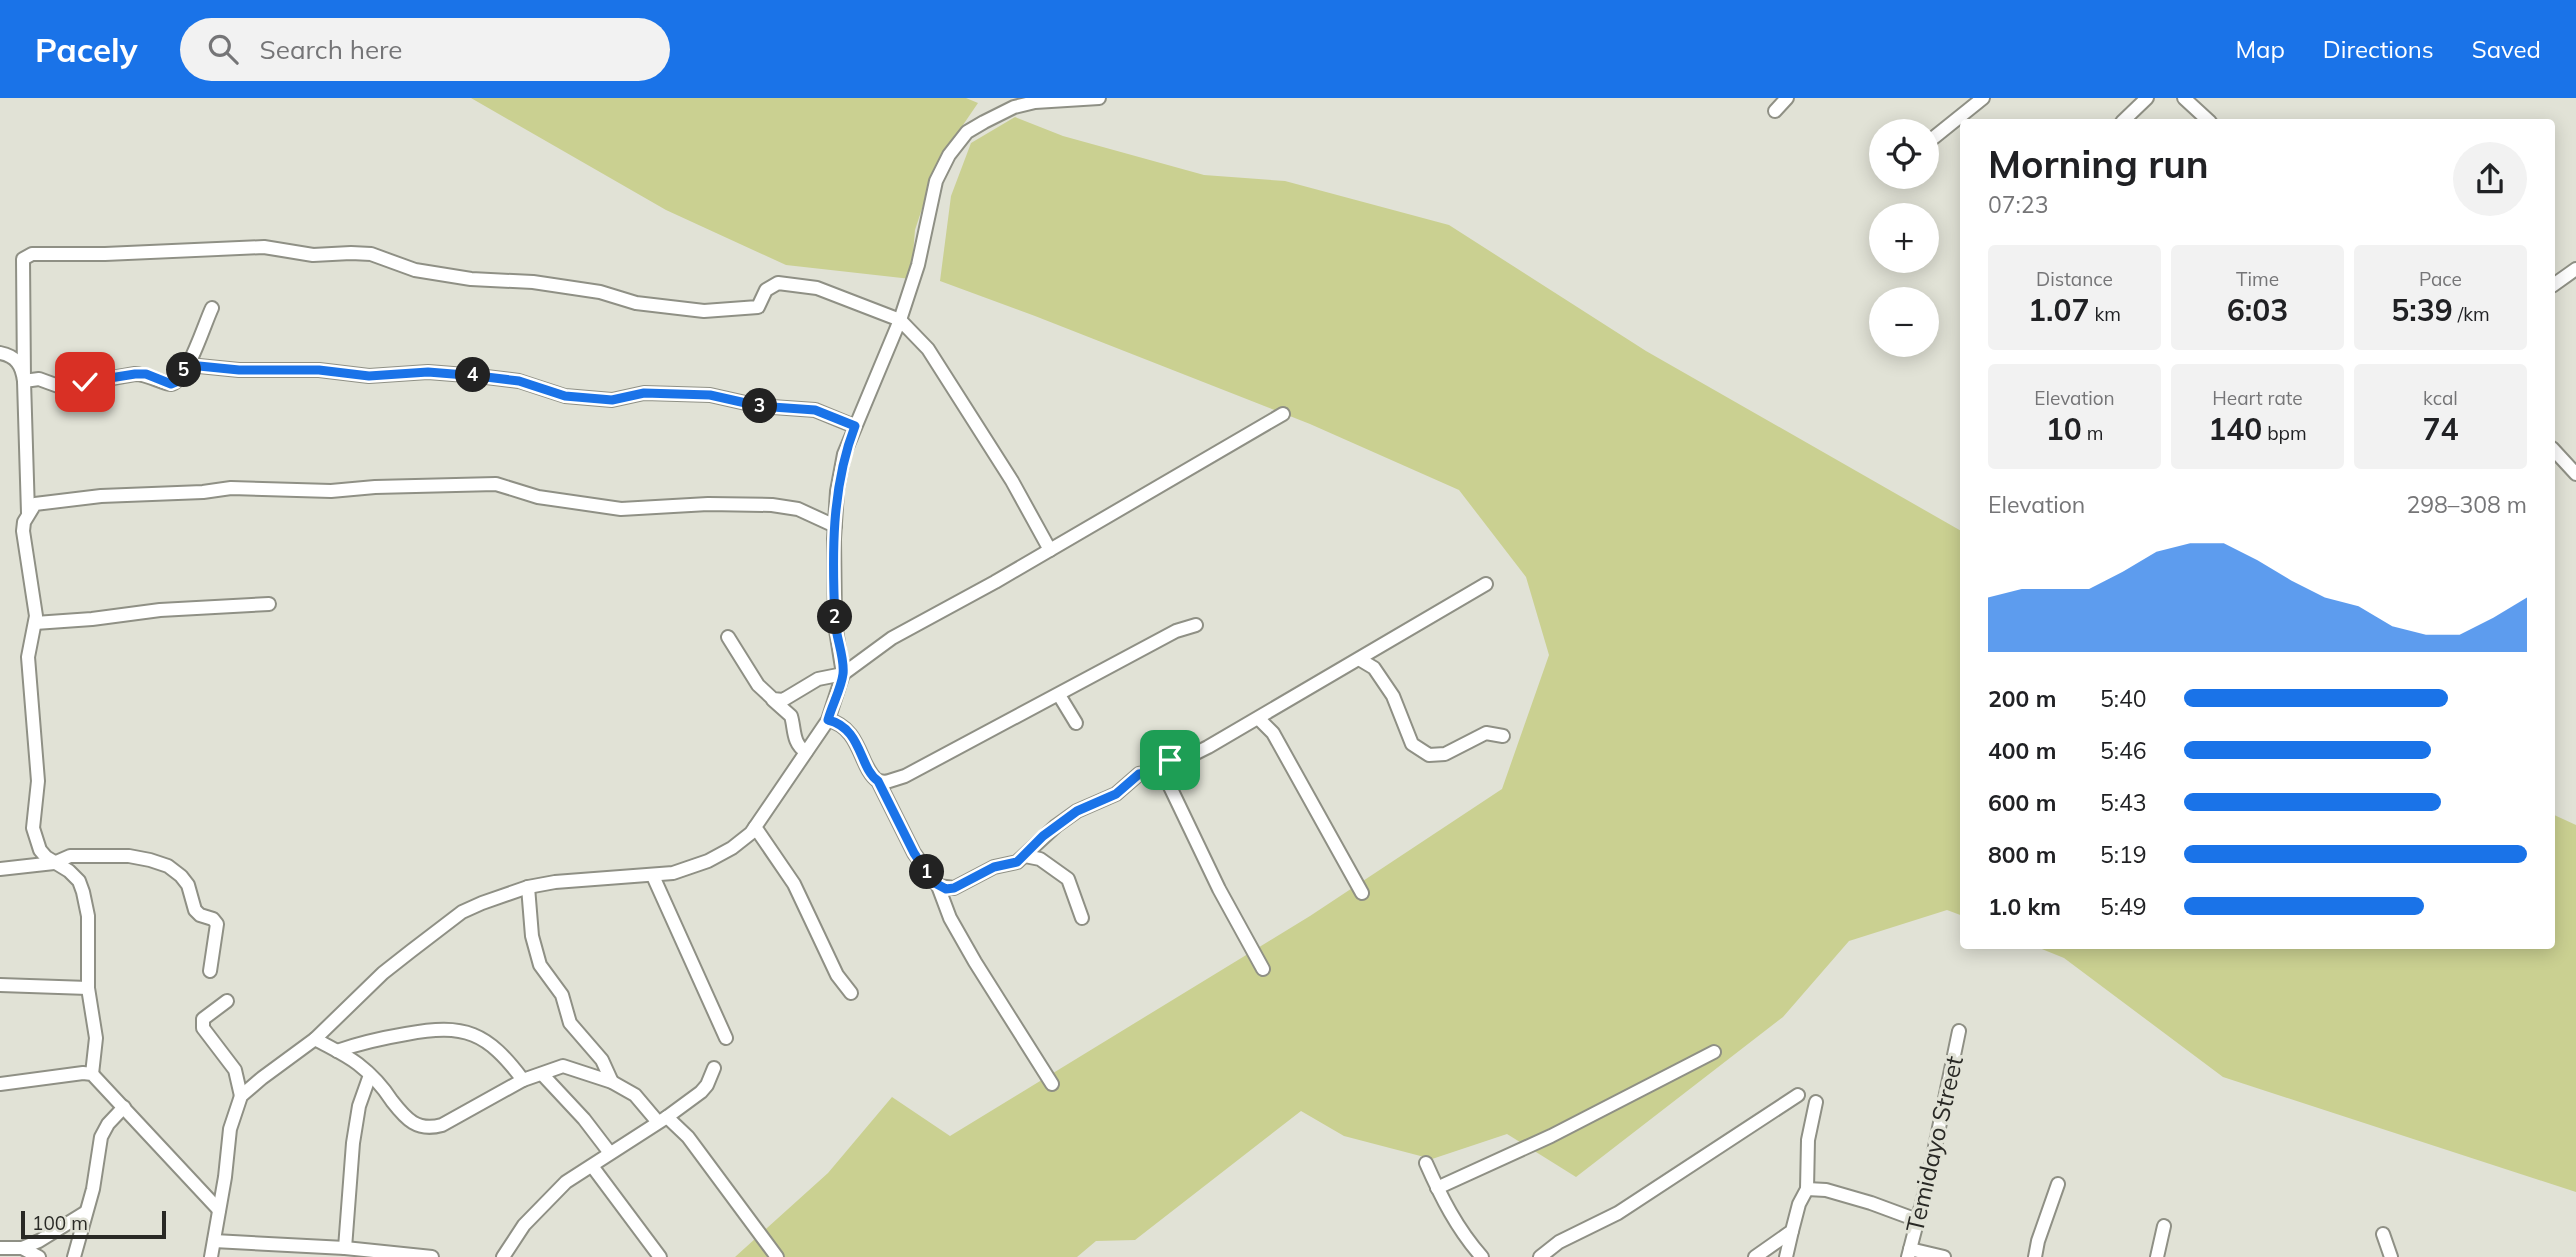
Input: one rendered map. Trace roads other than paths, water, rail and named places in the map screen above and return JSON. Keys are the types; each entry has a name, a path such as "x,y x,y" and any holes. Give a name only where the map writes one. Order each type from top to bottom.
{"street":[{"path":"211,1257 230,1129 241,1096 315,1039 383,973 462,912 482,903 528,887 587,878 673,873 708,861 732,848 755,827 828,720 843,674 835,624 835,526 841,466 900,320 918,265 936,181 949,155 967,132 1014,107 1100,98"},
{"path":"1775,111 1787,98"},
{"path":"1939,133 1983,98"},
{"path":"2125,119 2147,98"},
{"path":"2185,98 2207,119"},
{"path":"28,513 23,259 32,254 105,254 264,247 313,255 371,254 426,272 471,279 533,282 600,292 636,303 704,311 758,307 766,290 778,283 817,288 900,320 928,349 1012,481 1050,550"},
{"path":"2555,284 2576,269"},
{"path":"24,381 39,379 51,385 70,387 85,382 146,374 171,384 176,382 189,365 212,308"},
{"path":"0,353 13,357 22,367 24,381"},
{"path":"189,365 239,370 319,370 369,376 428,372 478,376 519,381 565,396 612,400 644,393 710,395 759,406 815,410 855,426"},
{"path":"773,699 783,700 818,679 843,674 892,638 1050,550 1283,414"},
{"path":"2555,451 2576,474"},
{"path":"92,1074 96,1038 88,988 88,916 83,892 79,881 69,871 54,863 40,850 33,828 38,781 29,668 30,640 35,622 24,544 24,522 35,504 101,496 203,492 231,488 331,491 496,484 538,497 621,509 708,504 772,505 798,509 835,526"},
{"path":"938,887 954,888 994,867 1017,862 1043,836 1077,811 1116,794 1139,774 1162,770 1170,760 1201,751 1486,584"},
{"path":"35,622 92,620 160,610 269,604"},
{"path":"878,781 886,782 905,776 1177,631 1196,625"},
{"path":"728,637 758,685 791,716 792,732 806,752"},
{"path":"1359,659 1374,668 1393,696 1412,744 1429,755 1445,754 1486,733 1503,736"},
{"path":"1059,695 1076,723"},
{"path":"1259,719 1273,733 1362,893"},
{"path":"828,720 841,725 860,748 869,771 878,781 914,853 938,887 950,918 992,992 1012,1018 1052,1084"},
{"path":"1162,770 1219,889 1263,969"},
{"path":"755,827 794,884 837,975 851,993"},
{"path":"25,866 40,850"},
{"path":"0,869 54,863 70,856 129,856 168,866 188,885 195,910 200,915 213,919 216,925 210,971"},
{"path":"1025,856 1040,859 1068,879 1082,918"},
{"path":"653,876 726,1038"},
{"path":"528,887 532,936 540,965 562,995 570,1023 602,1060 612,1082"},
{"path":"0,985 88,988"},
{"path":"227,1001 203,1019 202,1023 235,1070 241,1096"},
{"path":"337,1051 363,1041 448,1028 476,1035 489,1042 505,1056 523,1080"},
{"name":"Temidayo Street","path":"1909,1253 1929,1176 1959,1031"},
{"path":"315,1039 359,1065 401,1115 409,1122 426,1128 442,1125 523,1080 563,1066 612,1082 635,1095 688,1137 777,1257"},
{"path":"1437,1188 1551,1136 1714,1052"},
{"path":"503,1257 519,1230 566,1182 701,1092 714,1068"},
{"path":"0,1084 92,1074"},
{"path":"92,1074 219,1210"},
{"path":"542,1074 584,1119 610,1153"},
{"path":"345,1248 355,1133 359,1106 370,1076"},
{"path":"1540,1257 1559,1242 1618,1213 1798,1094"},
{"path":"1786,1257 1800,1204 1807,1189 1808,1140 1816,1102"},
{"path":"74,1257 93,1189 101,1137 108,1124 124,1107"},
{"path":"1426,1163 1445,1205 1468,1241 1482,1257"},
{"path":"592,1166 660,1257"},
{"path":"2035,1257 2058,1184"},
{"path":"1807,1189 1826,1190 1917,1220"},
{"path":"0,1248 22,1248 39,1241 86,1212"},
{"path":"2157,1257 2164,1226"},
{"path":"1755,1257 1792,1231"},
{"path":"2383,1234 2391,1257"},
{"path":"214,1241 345,1248 432,1257"},
{"path":"22,1248 39,1257"},
{"path":"1909,1253 1944,1257"}]}
